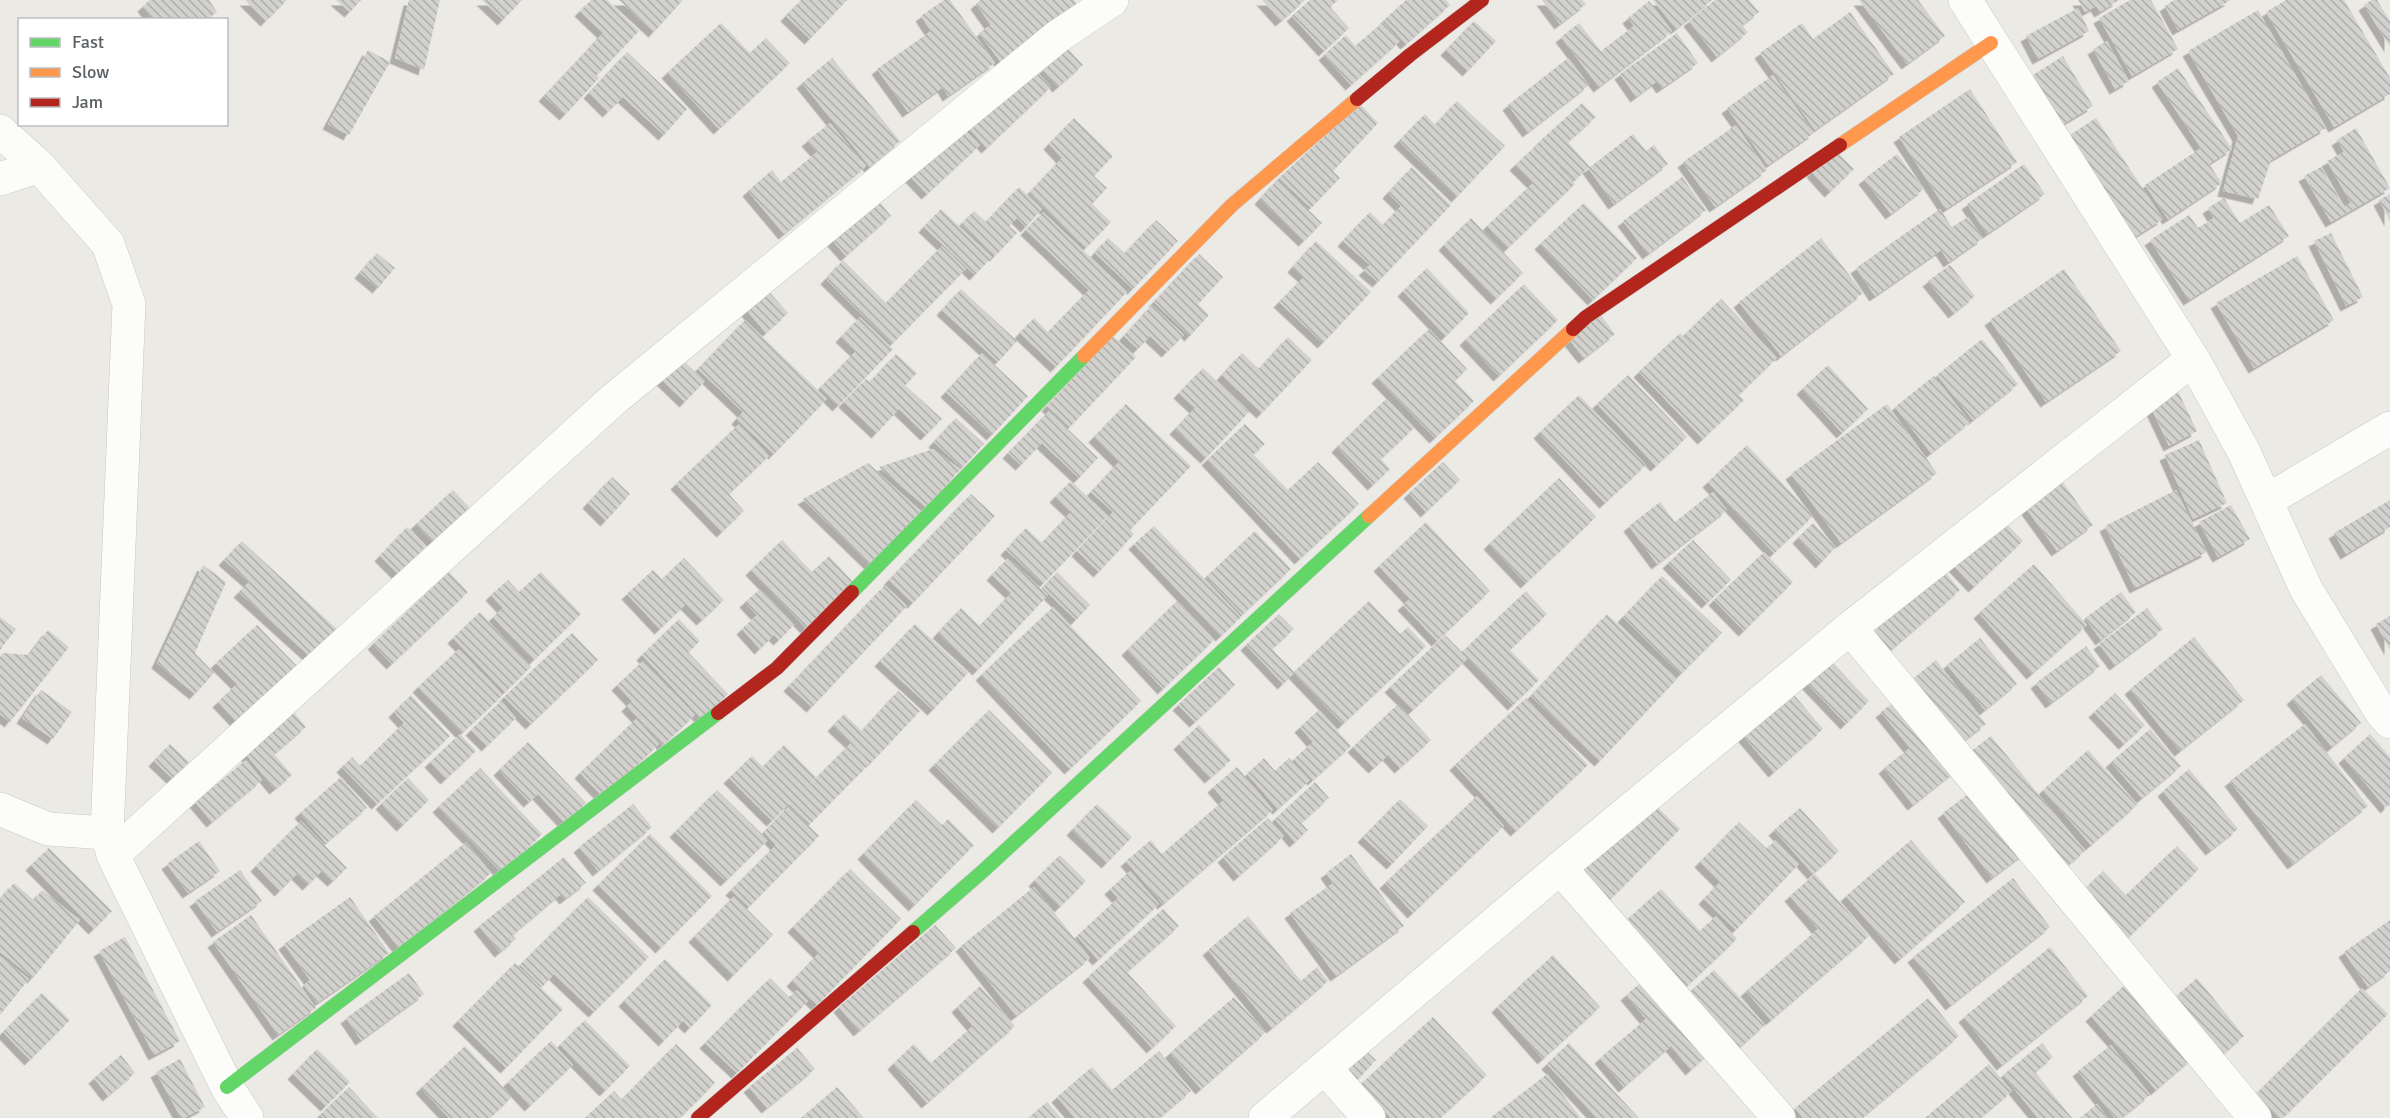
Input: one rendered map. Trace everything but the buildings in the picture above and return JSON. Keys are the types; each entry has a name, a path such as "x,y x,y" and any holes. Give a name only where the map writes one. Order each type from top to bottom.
{"street":[{"path":"110,844 614,399 1057,37 1112,0"},
{"path":"227,1088 564,833 777,668 1232,205 1410,55 1482,0"},
{"path":"1965,0 2193,359 2244,452 2306,589 2381,712 2390,722"},
{"path":"698,1118 982,871 1586,317 1991,43"},
{"path":"0,131 39,166 108,244 129,304 110,844 227,1088 247,1118"},
{"path":"0,179 39,166"},
{"path":"1265,1118 1560,868 1850,628 2193,359"},
{"path":"2266,501 2390,429"},
{"path":"1850,628 2255,1118"},
{"path":"0,809 48,829 110,844"},
{"path":"1560,868 1779,1118"},
{"path":"1325,1068 1369,1118"}],"traffic: fast":[{"path":"852,592 1084,356"},
{"path":"913,932 983,871 1369,516"},
{"path":"227,1087 718,713"}],"traffic: slow":[{"path":"1840,145 1991,43"},
{"path":"1084,356 1232,205 1357,99"},
{"path":"1369,516 1573,329"}],"traffic: jam":[{"path":"1357,99 1482,0"},
{"path":"1573,329 1586,317 1840,145"},
{"path":"718,713 777,668 852,592"},
{"path":"698,1118 913,932"}]}
